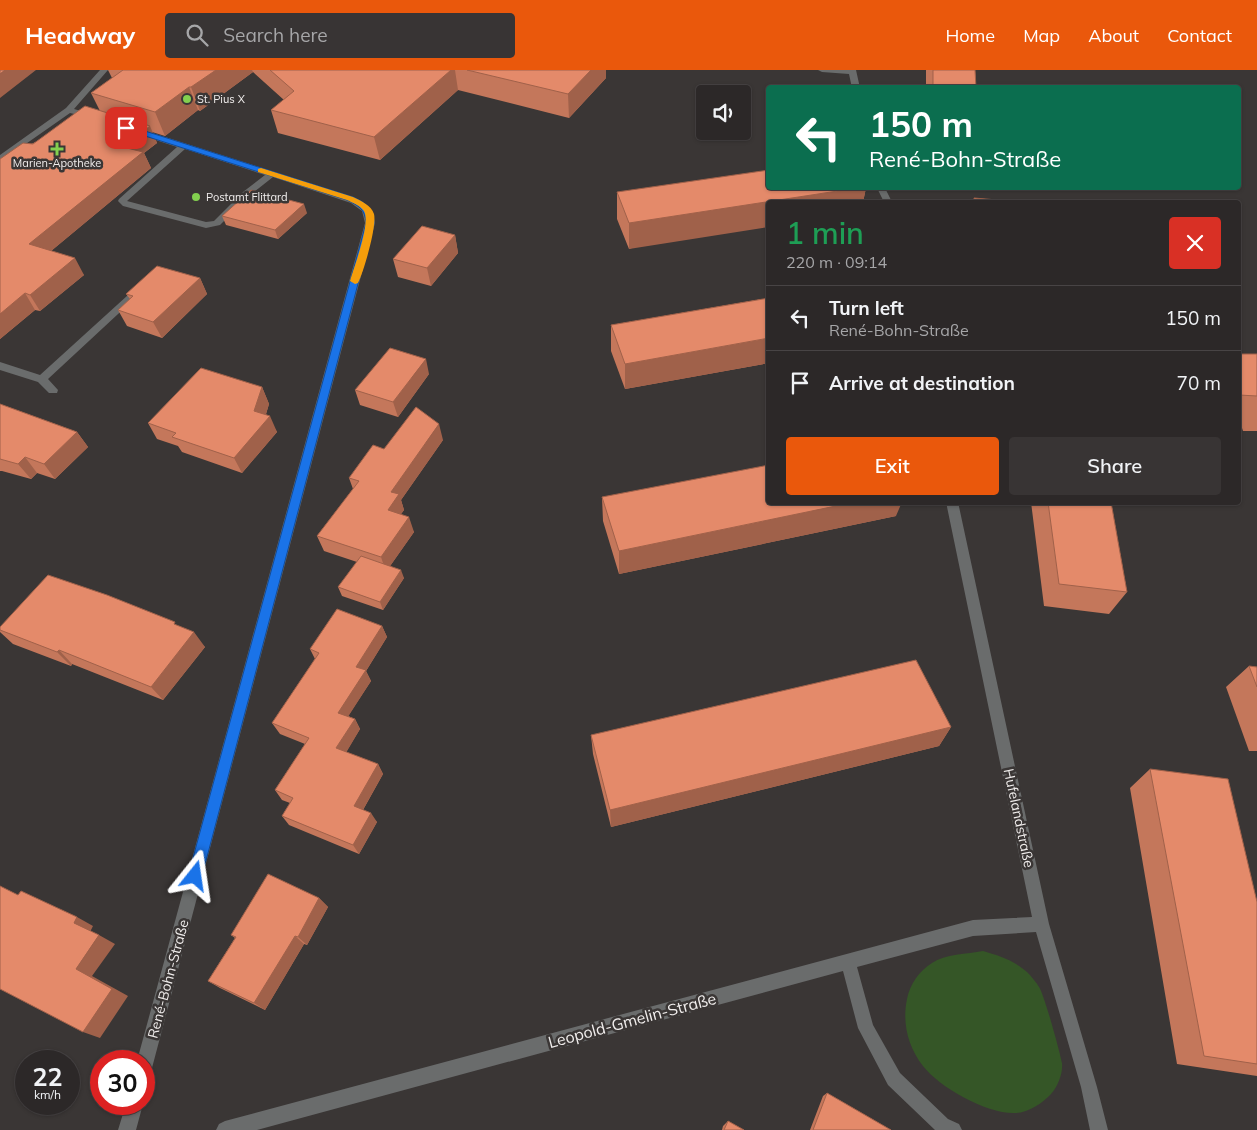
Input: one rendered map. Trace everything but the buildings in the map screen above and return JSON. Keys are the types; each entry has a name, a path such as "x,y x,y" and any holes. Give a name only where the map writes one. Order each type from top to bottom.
{"street":[{"path":"0,159 69,110 104,70"},
{"path":"822,70 852,71 855,85"},
{"path":"69,110 107,122"},
{"name":"René-Bohn-Straße","path":"126,128 350,199 363,205 370,213 370,223 149,1050"},
{"path":"183,146 122,201 126,204 206,225 217,223 246,194 271,174"},
{"path":"42,379 153,277"},
{"path":"0,366 42,379 53,390"},
{"name":"Hufelandstraße","path":"953,505 1041,924 1089,1086 1099,1130"},
{"name":"Leopold-Gmelin-Straße","path":"226,1130 973,928 1041,924"},
{"path":"848,962 866,1028 894,1079 942,1125 953,1130"},
{"path":"127,1130 131,1115"}],"green space":[{"path":"983,951 1017,964 1036,983 1044,1000 1061,1057 1062,1071 1054,1091 1040,1104 1020,1113 991,1109 965,1098 941,1083 923,1066 913,1051 906,1026 905,1017 910,988 927,966 943,958"}],"slow traffic":[{"path":"261,170 350,199 363,205 370,213 370,223 355,281"}],"place":[{"name":"St. Pius X","path":"187,99"},
{"name":"Marien-Apotheke","path":"57,149"},
{"name":"Postamt Flittard","path":"196,197"}],"route":[{"path":"126,128 350,199 363,205 370,213 370,223 195,876"}]}
